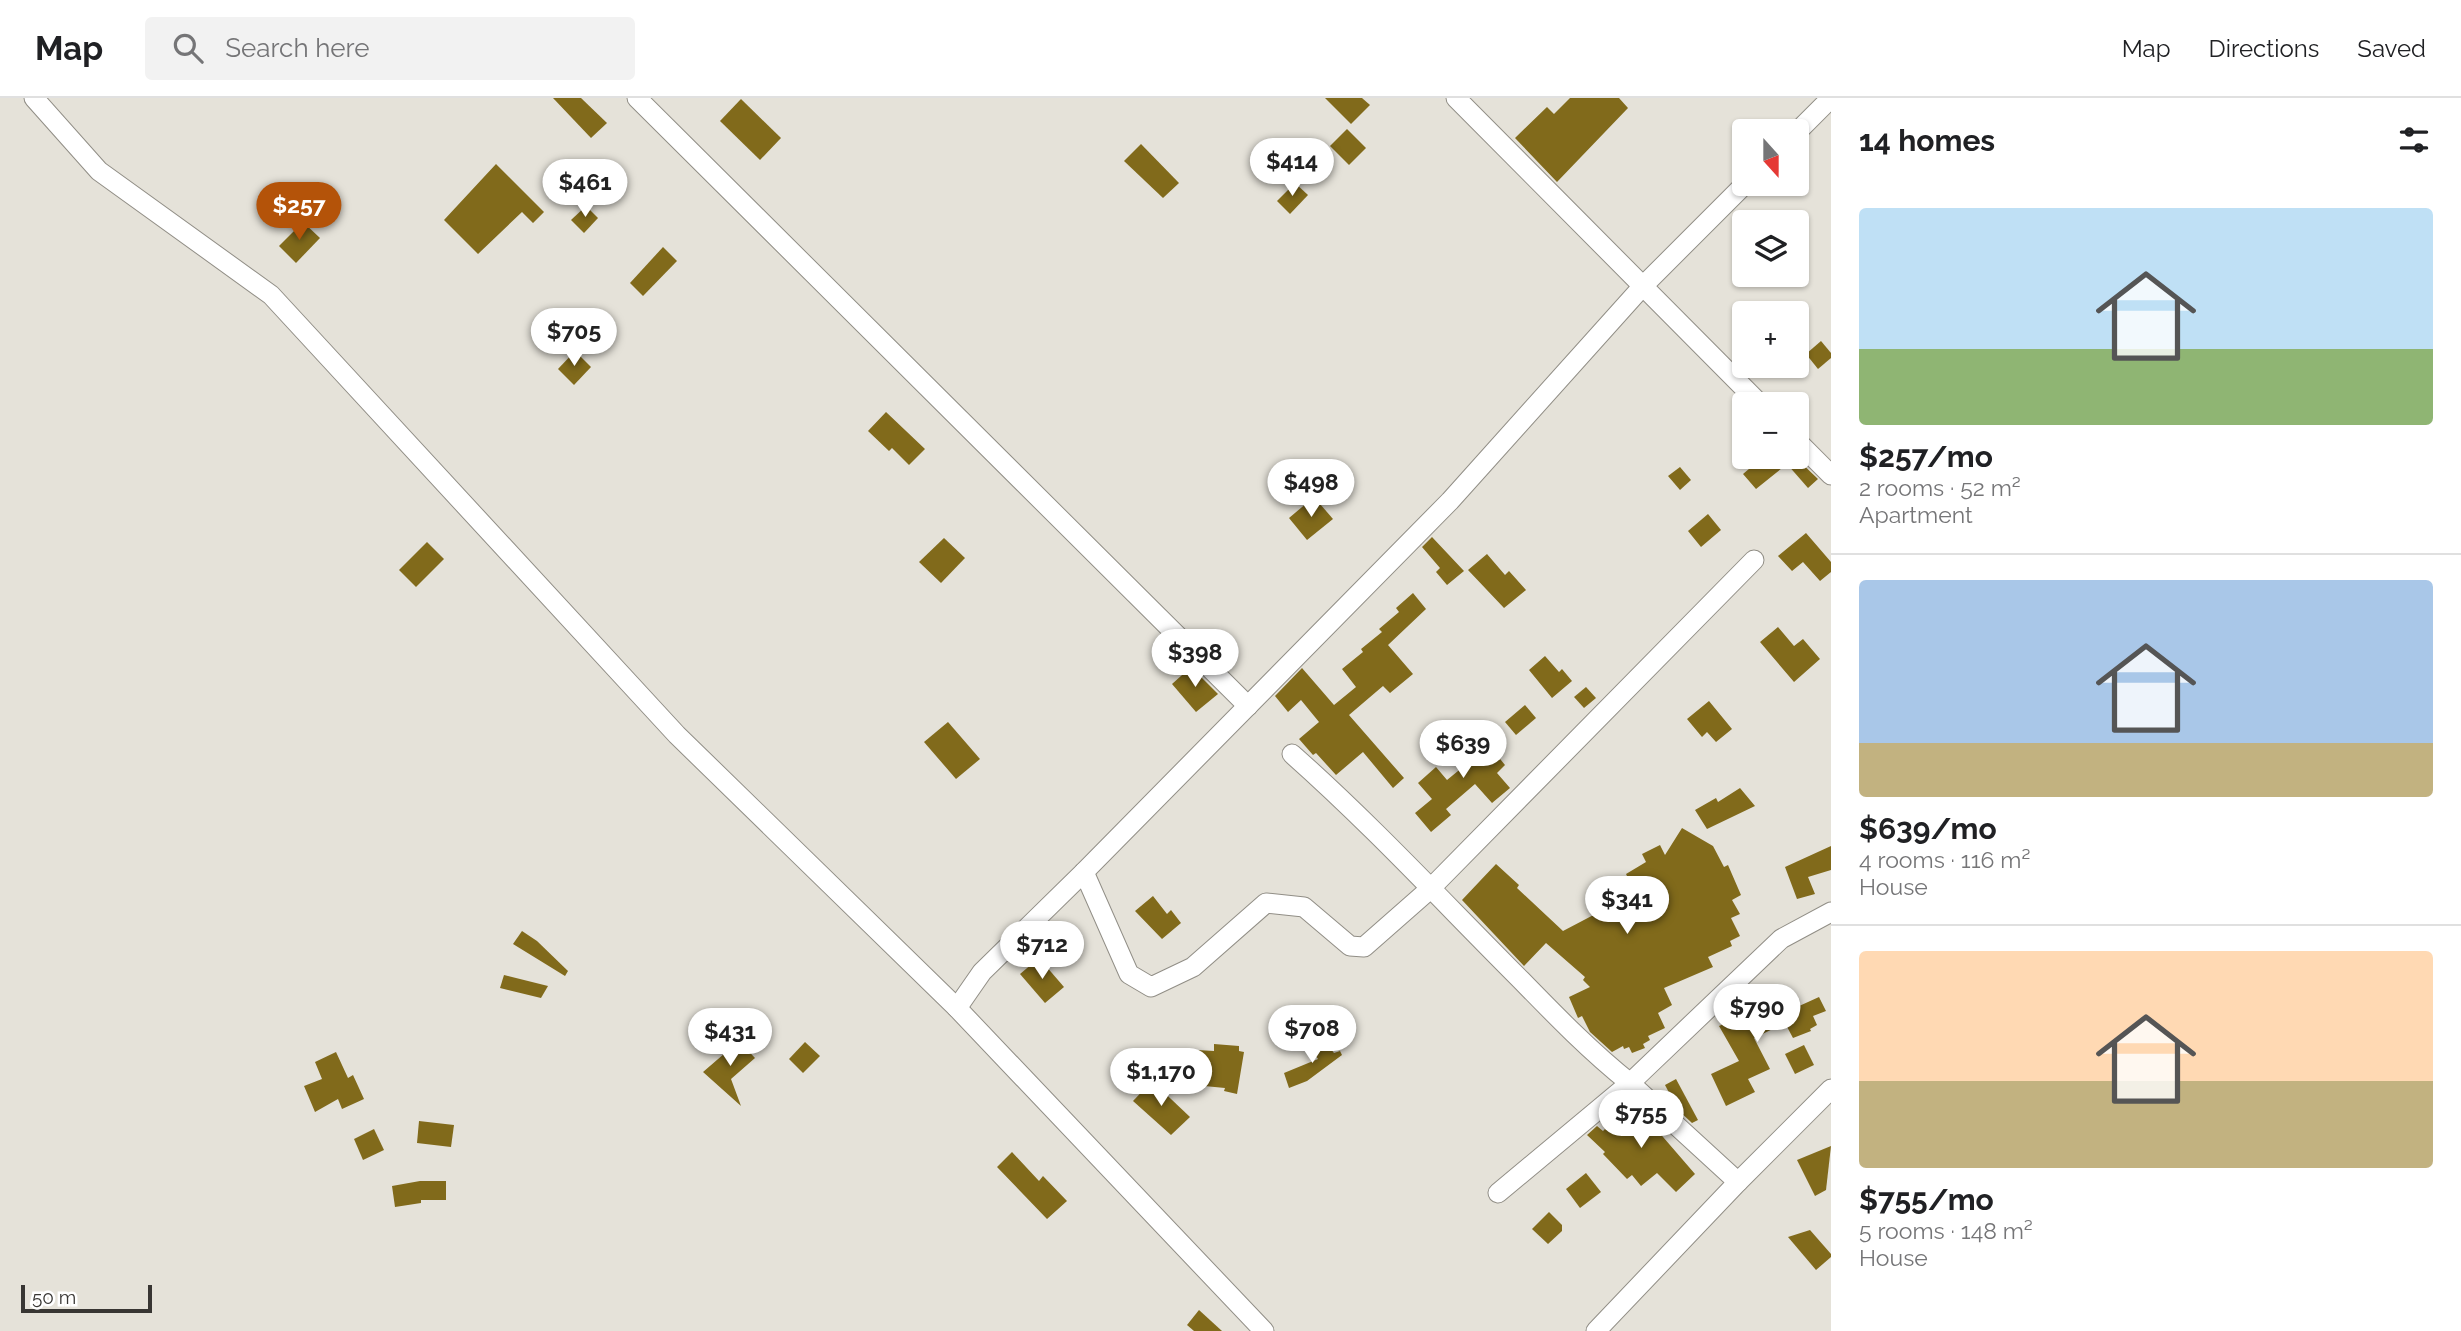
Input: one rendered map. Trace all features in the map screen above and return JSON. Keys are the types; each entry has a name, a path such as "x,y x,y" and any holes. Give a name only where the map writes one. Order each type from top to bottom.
{"street":[{"path":"34,98 99,171 271,295 677,735 957,1008 1264,1331"},
{"path":"636,98 1248,706"},
{"path":"1810,119 1831,98"},
{"path":"1460,99 1748,392"},
{"path":"957,1008 982,972 1450,501 1642,287 1733,196"},
{"path":"1809,453 1831,475"},
{"path":"1084,872 1129,974 1151,987 1193,967 1266,902 1304,906 1350,946 1364,947 1430,889 1754,560"},
{"path":"1292,754 1347,803 1609,1067 1738,1182"},
{"path":"1498,1194 1630,1083 1781,939 1831,912"},
{"path":"1596,1331 1831,1089"}],"building":[{"path":"553,98 581,98 607,123 591,138"},
{"path":"1325,98 1362,98 1370,105 1351,124"},
{"path":"1570,98 1619,98 1628,108 1557,182 1515,138 1547,107 1554,114"},
{"path":"741,99 781,138 760,160 720,121"},
{"path":"1347,129 1366,148 1349,165 1330,146"},
{"path":"1141,144 1179,183 1163,198 1124,161"},
{"path":"496,164 544,212 533,223 522,212 478,254 444,220"},
{"path":"1295,183 1308,195 1290,214 1277,201"},
{"path":"586,206 598,218 584,233 571,220"},
{"path":"303,222 320,238 296,263 279,246"},
{"path":"663,247 677,261 643,296 630,283"},
{"path":"1821,341 1831,353 1831,358 1818,369 1809,358 1809,351"},
{"path":"575,351 591,367 574,385 558,369"},
{"path":"886,412 925,449 909,465 892,448 889,451 868,431"},
{"path":"1680,467 1691,480 1680,490 1668,476"},
{"path":"1749,469 1781,469 1756,489 1743,474"},
{"path":"1791,469 1808,469 1818,479 1808,488"},
{"path":"1314,497 1333,519 1307,540 1289,518"},
{"path":"1708,514 1721,530 1701,547 1688,531"},
{"path":"1806,533 1831,562 1831,572 1820,581 1803,562 1792,571 1778,556"},
{"path":"1432,537 1464,571 1447,585 1436,572 1440,568 1422,547"},
{"path":"944,538 965,558 941,583 919,562"},
{"path":"427,542 444,559 416,587 399,570"},
{"path":"1487,554 1505,575 1509,571 1526,590 1504,608 1468,570"},
{"path":"1413,593 1426,609 1388,645 1413,674 1390,693 1383,686 1349,715 1404,778 1393,788 1363,752 1336,775 1299,739 1319,722 1301,700 1288,712 1275,696 1302,668 1334,705 1356,687 1342,669 1382,632 1379,629 1399,612 1396,608"},
{"path":"1778,627 1794,646 1803,639 1820,659 1794,682 1760,642"},
{"path":"1545,656 1559,672 1562,669 1572,681 1552,698 1529,670"},
{"path":"1191,667 1218,694 1196,712 1172,684"},
{"path":"1586,687 1596,698 1584,708 1574,697"},
{"path":"1709,701 1732,729 1716,742 1707,732 1702,737 1687,719"},
{"path":"1525,705 1536,718 1516,735 1505,722"},
{"path":"948,722 980,759 956,779 924,742"},
{"path":"1474,727 1505,765 1497,773 1510,788 1492,803 1475,784 1446,809 1451,815 1431,832 1415,813 1432,799 1418,783 1436,767 1447,780 1469,762 1454,743"},
{"path":"1740,788 1755,806 1707,829 1695,810 1716,798 1718,802"},
{"path":"1682,828 1713,846 1724,867 1728,865 1741,895 1732,900 1740,914 1731,918 1740,936 1730,941 1732,946 1708,957 1713,967 1664,988 1672,1005 1658,1013 1665,1028 1648,1036 1650,1040 1643,1044 1645,1048 1632,1053 1629,1047 1624,1049 1623,1046 1612,1052 1590,1032 1582,1016 1578,1018 1569,997 1590,987 1583,980 1585,977 1546,943 1524,966 1462,900 1496,864 1519,885 1517,888 1563,931 1603,910 1602,907 1609,904 1608,901 1617,897 1614,889 1629,880 1626,874 1646,862 1642,854 1660,845 1665,855"},
{"path":"1831,846 1831,870 1808,877 1815,894 1797,899 1785,867"},
{"path":"1153,896 1167,914 1171,910 1181,923 1162,939 1135,911"},
{"path":"522,931 537,941 568,971 565,976 513,944"},
{"path":"1039,958 1064,987 1045,1003 1020,974"},
{"path":"504,975 548,986 541,998 500,988"},
{"path":"1819,997 1826,1011 1813,1016 1817,1025 1810,1029 1811,1031 1793,1038 1785,1023 1754,1038 1770,1069 1748,1079 1755,1092 1726,1106 1711,1074 1739,1061 1719,1026 1726,1023 1722,1015 1746,1004 1753,1019 1783,1004 1786,1012"},
{"path":"1324,1040 1334,1053 1340,1051 1342,1055 1307,1081 1289,1088 1284,1073 1318,1059 1311,1049"},
{"path":"739,1041 755,1058 731,1079 741,1106 703,1072"},
{"path":"805,1042 820,1056 803,1073 789,1059"},
{"path":"1214,1044 1239,1046 1239,1051 1244,1052 1237,1094 1224,1091 1225,1088 1194,1085 1197,1050 1214,1051"},
{"path":"1804,1045 1814,1065 1795,1074 1785,1054"},
{"path":"336,1052 348,1078 353,1075 364,1099 342,1109 338,1099 315,1112 304,1086 322,1079 315,1062"},
{"path":"1676,1079 1698,1120 1692,1123 1678,1110 1665,1085"},
{"path":"1152,1081 1190,1117 1171,1135 1133,1101"},
{"path":"1630,1104 1695,1174 1676,1192 1657,1173 1641,1186 1632,1175 1627,1179 1587,1135 1597,1126 1603,1131"},
{"path":"419,1121 454,1125 451,1147 417,1143"},
{"path":"374,1129 384,1150 363,1160 354,1139"},
{"path":"1831,1146 1826,1190 1815,1196 1797,1160"},
{"path":"1012,1152 1039,1181 1043,1176 1067,1201 1047,1219 997,1167"},
{"path":"1586,1173 1601,1192 1580,1208 1566,1189"},
{"path":"420,1181 446,1181 446,1200 421,1200 421,1203 395,1207 392,1186"},
{"path":"1549,1212 1562,1225 1562,1231 1548,1244 1532,1229"},
{"path":"1810,1230 1831,1254 1816,1270 1788,1237"},
{"path":"1199,1310 1222,1331 1194,1331 1187,1325"}]}
